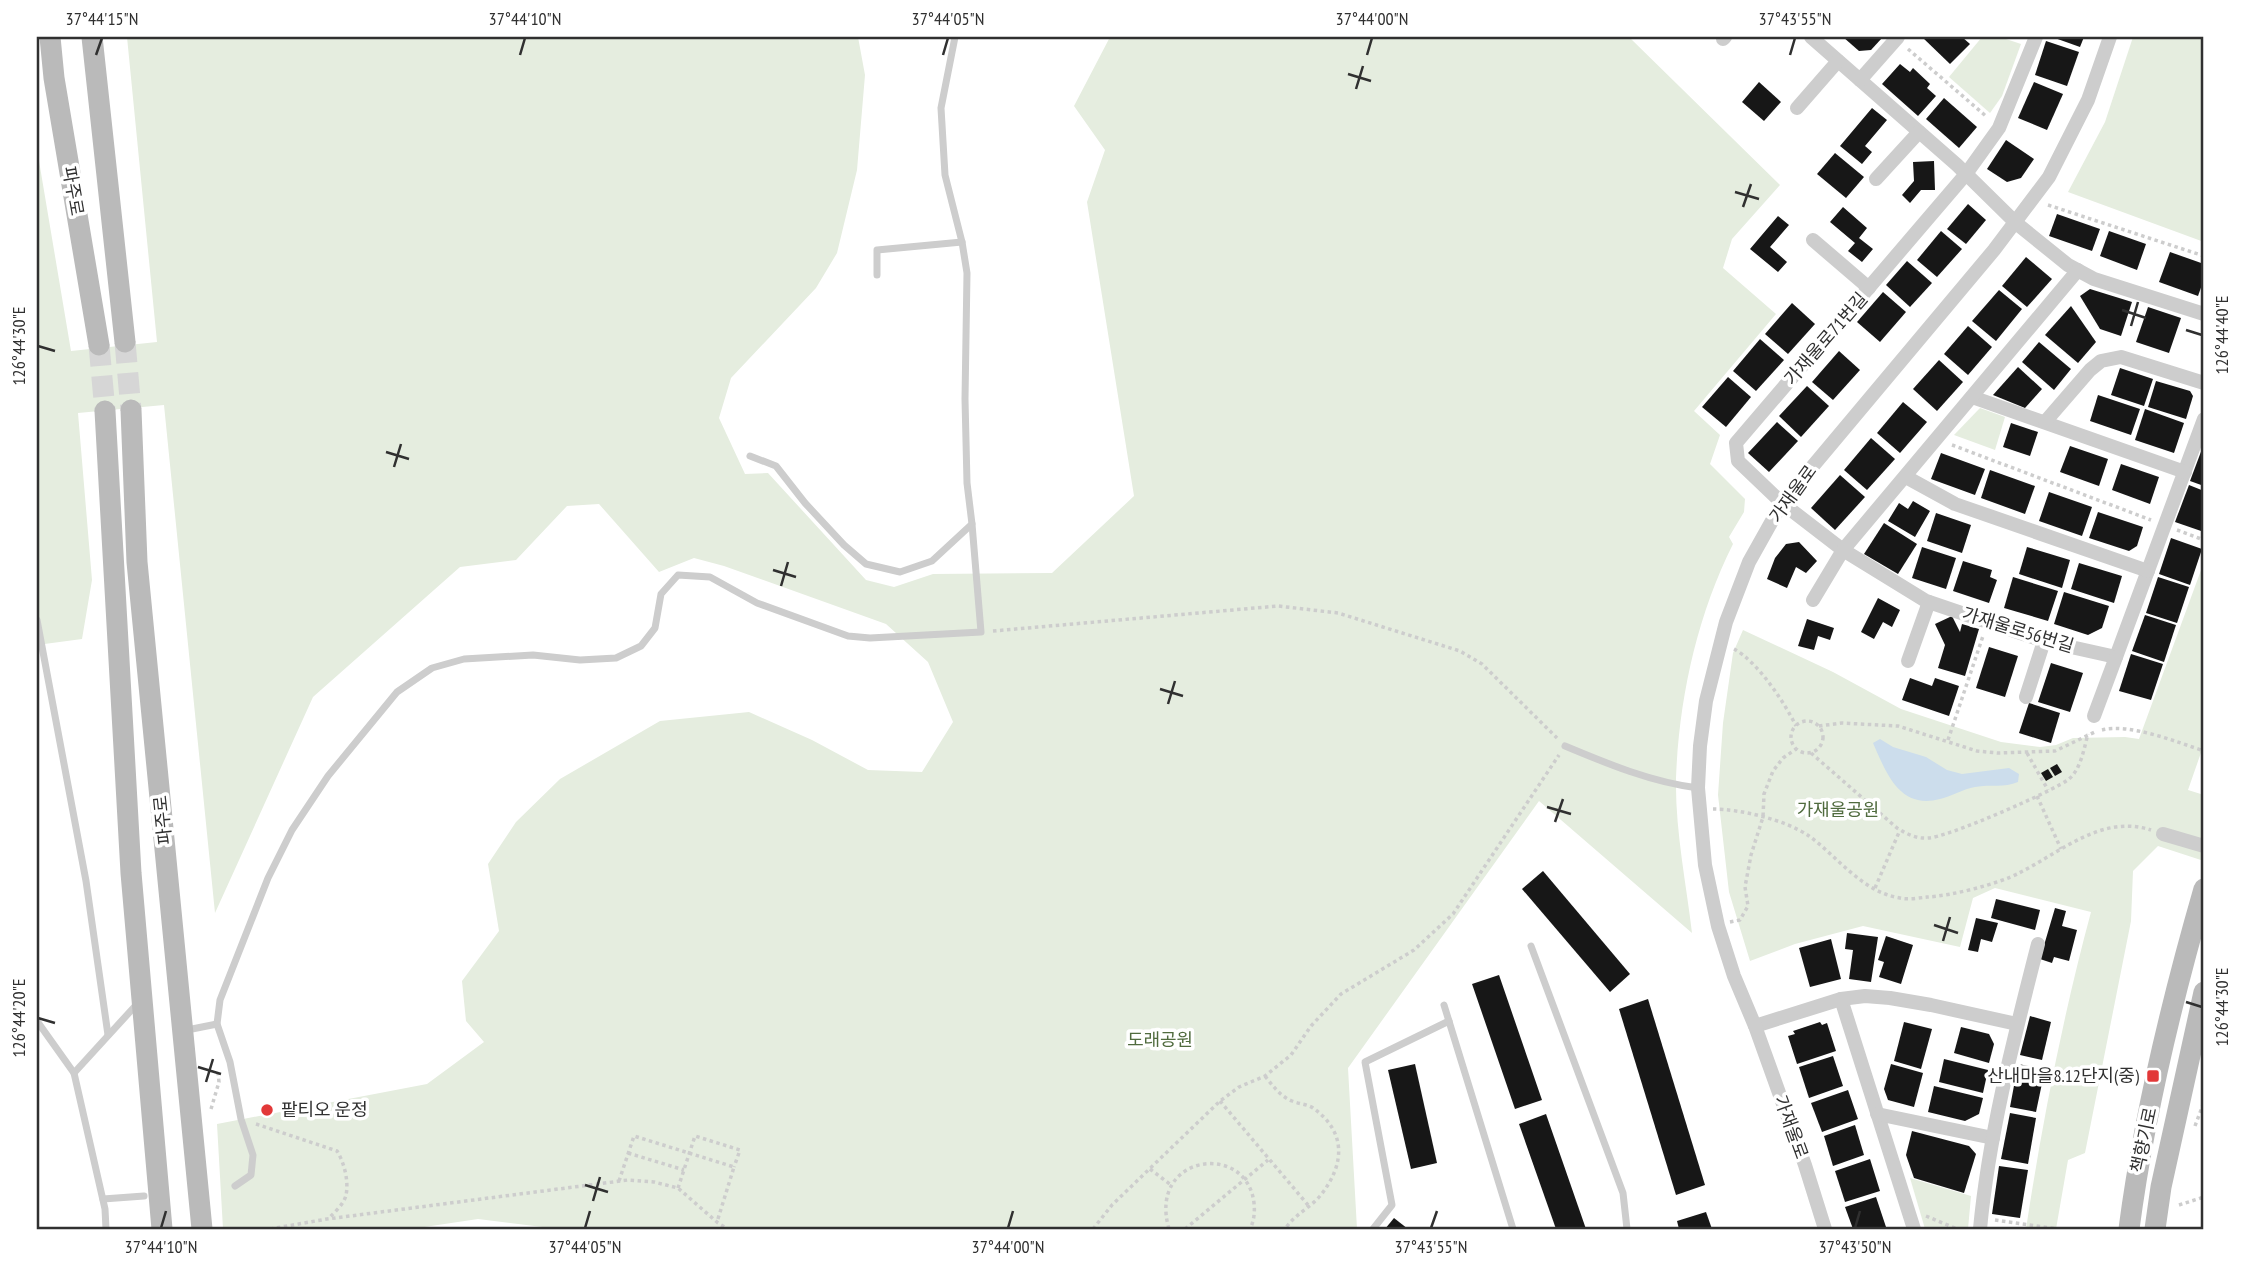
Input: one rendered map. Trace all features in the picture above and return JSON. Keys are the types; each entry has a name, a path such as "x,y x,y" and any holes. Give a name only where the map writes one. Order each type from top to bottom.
{"main road":[{"name":"파주로","path":"50,37 54,78 99,345"},
{"name":"파주로","path":"92,37 125,342"},
{"name":"파주로","path":"131,410 137,562 202,1229"},
{"name":"파주로","path":"106,411 131,873 162,1229"},
{"name":"책향기로","path":"2129,1229 2136,1181 2176,988 2204,889"},
{"name":"책향기로","path":"2155,1229 2161,1186 2204,992"}],"street":[{"path":"1811,37 1966,174 2016,223 2068,265 2094,279 2204,314"},
{"name":"가재울로71번길","path":"1782,503 1738,461 1737,443 1966,174 1999,128 2036,37"},
{"name":"가재울로","path":"1825,1229 1805,1165 1718,926 1705,865 1698,788 1706,701 1726,622 1749,562 1782,503 2016,223 2049,177 2088,100 2110,37"},
{"path":"1860,80 1897,38"},
{"path":"1797,108 1838,61"},
{"path":"1876,178 1919,132"},
{"path":"1813,240 1869,288"},
{"path":"1813,600 1843,550 2078,270"},
{"path":"2045,422 2101,361 2121,357 2204,383"},
{"path":"1972,397 2185,472"},
{"path":"2094,716 2204,419"},
{"path":"1906,477 1955,505 2148,572"},
{"name":"가재울로56번길","path":"1782,503 1843,550 1929,602 2044,640 2116,657"},
{"path":"1908,661 1929,602"},
{"path":"2026,697 2044,640"},
{"path":"2163,834 2204,846"},
{"path":"1980,1223 1993,1138 2017,1024 2038,944"},
{"path":"1755,1026 1841,999 1865,996 1890,998 2017,1024"},
{"path":"1841,999 1914,1229"},
{"path":"1877,1114 1993,1138"}],"lane":[{"path":"235,1186 251,1175 253,1155 241,1119 230,1062 217,1024 220,1000 268,878 292,830 328,776 397,692 432,668 464,659 533,655 580,660 616,658 641,646 655,628 661,594 678,575 710,577 757,603 848,636 870,638 981,632 967,483 967,274 962,242 944,175 941,108 955,37"},
{"path":"877,275 877,250 962,242"},
{"path":"750,456 776,466 805,503 844,545 866,564 900,572 932,561 972,524"},
{"path":"37,620 86,881 108,1035"},
{"path":"1565,746 1623,770 1674,785 1698,788"},
{"path":"1531,946 1623,1193 1627,1229"},
{"path":"74,1073 142,998"},
{"path":"1444,1004 1513,1229"},
{"path":"37,1021 74,1073 103,1199 106,1229"},
{"path":"1373,1229 1392,1205 1365,1062 1449,1021"},
{"path":"184,1031 217,1024"},
{"path":"103,1199 144,1196"}],"path":[{"path":"1897,38 1999,128"},
{"path":"2032,200 2204,256"},
{"path":"1937,439 2204,540"},
{"path":"981,632 1278,606 1338,613 1460,651 1482,664 1565,746 1453,914 1413,950 1341,994 1311,1026 1291,1055 1265,1076 1239,1087 1220,1101 1112,1205 1093,1229"},
{"path":"1948,740 1987,621"},
{"path":"1721,642 1740,652 1759,671 1787,708 1796,726"},
{"path":"1811,753 1900,830 1910,836 1927,839 1945,835 2037,796 2069,779 2077,768 2094,716"},
{"path":"1811,721 1819,726 1823,742 1816,751 1805,754 1796,748 1791,734 1796,726 1811,721"},
{"path":"1819,726 1842,723 1898,726 1977,751 2027,753 2054,751 2078,742 2088,733 2109,729 2132,731 2204,751"},
{"path":"1718,926 1740,920 1748,906 1745,887 1751,855 1763,817 1764,794 1773,771 1783,758 1796,748"},
{"path":"2027,753 2048,790"},
{"path":"2037,796 2061,849"},
{"path":"1700,808 1727,809 1763,817 1807,835 1847,870 1875,888 1900,898 1931,897 1966,890 2017,874 2094,832 2117,825 2140,827 2163,834"},
{"path":"1875,888 1900,830"},
{"path":"212,1121 211,1108 219,1082 218,1071"},
{"path":"1265,1076 1279,1094 1291,1101 1311,1106 1330,1123 1340,1147 1336,1169 1319,1197 1285,1229"},
{"path":"1220,1101 1308,1205"},
{"path":"241,1119 337,1151 344,1162 346,1195 327,1219"},
{"path":"619,1181 634,1136 734,1167"},
{"path":"678,1188 695,1136 740,1150 716,1222"},
{"path":"628,1153 684,1170"},
{"path":"1185,1229 1268,1160"},
{"path":"1169,1229 1165,1215 1165,1199 1171,1185 1182,1173 1195,1166 1210,1163 1225,1166 1244,1179 1253,1196 1255,1211 1250,1229"},
{"path":"1149,1169 1171,1185"},
{"path":"270,1229 327,1219 619,1181 654,1182 678,1188 716,1222 728,1229"},
{"path":"2179,1205 2204,1197"},
{"path":"1908,1209 1957,1229"},
{"path":"1980,1223 2058,1229"}],"green space":[{"name":"도래공원","path":"127,37 858,37 865,75 857,170 837,253 816,288 731,378 719,418 745,474 768,473 866,580 894,587 933,574 1052,573 1134,496 1087,202 1105,150 1074,106 1110,37 1629,37 1780,185 1732,239 1723,268 1776,314 1694,411 1720,435 1710,464 1745,499 1744,512 1729,537 1733,544 1720,571 1700,629 1681,718 1676,797 1692,933 1539,801 1348,1068 1357,1229 559,1229 478,1219 411,1229 223,1229 217,1124 427,1084 484,1042 466,1021 462,981 499,931 488,864 516,822 560,779 660,721 749,712 812,740 868,770 922,772 953,722 928,662 886,624 724,566 694,558 659,572 599,504 567,506 516,560 460,567 313,697 215,913 164,405 78,413 92,580 82,639 37,645 38,155 71,351 157,342"},
{"path":"1982,37 2000,37 2021,44 2002,96 1990,113 1949,77"},
{"path":"2133,37 2204,37 2204,242 2068,192 2105,122"},
{"path":"1980,408 2005,417 1995,450 1954,435"},
{"name":"가재울공원","path":"2204,562 2204,744 2188,790 2204,795 2204,861 2158,846 2133,871 2131,921 2085,1153 2068,1160 2056,1229 2026,1229 2054,1070 2091,912 1995,888 1973,898 1960,947 1863,926 1795,944 1750,961 1729,892 1718,795 1723,723 1733,653 1743,630 1833,672 1901,709 2001,742 2040,747 2056,745 2073,738 2139,739"},
{"path":"1910,1178 1971,1196 1968,1229 1925,1229"}],"water":[{"path":"1880,739 1893,747 1926,757 1947,770 1962,774 2009,768 2019,774 2018,782 1971,788 1940,799 1914,799 1896,786 1883,766 1873,743"}],"building":[{"path":"1843,37 1882,38 1871,50 1859,51"},
{"path":"1922,37 1962,37 1970,44 1950,64"},
{"path":"2052,37 2084,37 2080,47"},
{"path":"2046,41 2079,52 2067,86 2035,75"},
{"path":"1900,64 1910,72 1913,68 1930,84 1927,88 1936,96 1918,116 1882,84"},
{"path":"1759,82 1781,102 1764,121 1742,102"},
{"path":"2034,82 2063,94 2047,130 2018,118"},
{"path":"1944,98 1977,127 1959,148 1926,119"},
{"path":"1872,108 1887,120 1865,146 1872,152 1862,164 1840,146"},
{"path":"2006,140 2034,159 2021,178 2007,182 1987,169"},
{"path":"1835,153 1864,177 1846,198 1817,174"},
{"path":"1934,161 1935,190 1921,190 1910,203 1902,195 1914,181 1913,162"},
{"path":"1968,204 1986,220 1966,244 1947,229"},
{"path":"1843,207 1867,228 1859,238 1873,249 1862,262 1848,251 1855,243 1830,222"},
{"path":"2057,214 2100,229 2092,251 2049,236"},
{"path":"1778,216 1789,225 1770,247 1787,262 1778,272 1750,249"},
{"path":"1941,231 1962,249 1937,277 1917,260"},
{"path":"2109,231 2146,244 2137,270 2100,256"},
{"path":"2170,252 2204,264 2204,279 2198,296 2159,282"},
{"path":"2026,257 2052,279 2027,307 2002,286"},
{"path":"1907,261 1932,283 1910,307 1886,285"},
{"path":"2090,289 2132,302 2121,336 2100,329 2080,296"},
{"path":"1999,290 2022,309 1996,341 1972,321"},
{"path":"1883,292 1906,312 1880,342 1857,322"},
{"path":"1792,303 1815,324 1788,354 1765,334"},
{"path":"2071,306 2096,342 2078,363 2045,335"},
{"path":"2148,307 2181,318 2169,353 2136,342"},
{"path":"1968,326 1992,347 1968,375 1944,354"},
{"path":"1760,339 1784,360 1756,391 1733,371"},
{"path":"2039,342 2071,369 2054,390 2022,362"},
{"path":"1839,351 1860,370 1833,400 1812,382"},
{"path":"1939,360 1963,382 1937,411 1913,389"},
{"path":"2018,367 2042,389 2025,408 1993,395"},
{"path":"2120,368 2153,379 2144,406 2111,395"},
{"path":"1728,377 1751,397 1726,427 1702,407"},
{"path":"2156,381 2190,391 2193,396 2186,419 2148,407"},
{"path":"1807,386 1829,406 1801,437 1779,416"},
{"path":"2098,395 2140,409 2131,435 2090,421"},
{"path":"1903,402 1927,422 1900,453 1877,433"},
{"path":"2145,409 2184,423 2174,453 2135,440"},
{"path":"1777,422 1798,441 1769,472 1748,453"},
{"path":"2011,423 2038,432 2030,456 2003,447"},
{"path":"1871,438 1895,459 1867,490 1844,470"},
{"path":"2070,446 2108,459 2099,486 2060,472"},
{"path":"2204,449 2204,486 2190,481"},
{"path":"1941,453 1985,469 1975,495 1931,479"},
{"path":"2121,464 2159,477 2150,504 2112,490"},
{"path":"1990,470 2035,486 2025,514 1981,498"},
{"path":"1840,475 1865,497 1835,530 1811,508"},
{"path":"2189,485 2204,491 2204,532 2175,522"},
{"path":"2049,492 2092,507 2082,536 2039,521"},
{"path":"1913,501 1930,511 1915,537 1888,521 1899,503 1908,509"},
{"path":"2098,512 2143,527 2137,546 2129,551 2089,538"},
{"path":"1936,513 1971,525 1962,553 1927,541"},
{"path":"1884,523 1917,544 1898,574 1864,554"},
{"path":"2171,538 2202,549 2190,585 2159,574"},
{"path":"1799,542 1817,561 1806,573 1796,567 1787,588 1767,579 1775,558 1786,544"},
{"path":"1922,547 1956,558 1946,589 1912,578"},
{"path":"2027,547 2070,560 2062,588 2019,574"},
{"path":"1963,561 1992,570 1990,577 1997,580 1989,603 1953,591"},
{"path":"2079,563 2122,576 2114,603 2071,589"},
{"path":"2013,577 2058,591 2048,621 2004,608"},
{"path":"2158,577 2189,587 2177,623 2146,613"},
{"path":"2064,592 2109,606 2102,628 2088,635 2054,624"},
{"path":"1878,598 1900,610 1892,627 1883,622 1874,639 1861,632"},
{"path":"2145,615 2176,625 2164,662 2132,651"},
{"path":"1952,616 1960,632 1962,624 1979,629 1965,676 1938,668 1945,645 1935,624"},
{"path":"1807,619 1834,628 1830,640 1818,636 1814,650 1798,646"},
{"path":"1989,647 2018,656 2005,697 1976,688"},
{"path":"2131,654 2163,664 2151,700 2119,691"},
{"path":"2051,663 2083,673 2070,712 2038,702"},
{"path":"1910,678 1932,686 1935,678 1959,686 1949,716 1902,700"},
{"path":"2029,703 2060,713 2051,743 2019,733"},
{"path":"2057,764 2062,772 2055,776 2050,768"},
{"path":"2048,769 2053,777 2046,781 2041,773"},
{"path":"1543,871 1630,974 1610,992 1522,889"},
{"path":"1996,899 2040,910 2035,930 1991,918"},
{"path":"2055,908 2066,911 2062,926 2077,930 2069,961 2054,957 2052,963 2040,959"},
{"path":"1976,918 1998,923 1992,942 1981,939 1978,952 1968,950"},
{"path":"1847,933 1878,937 1871,982 1849,979 1853,950 1845,949"},
{"path":"1886,936 1913,945 1901,984 1879,977 1884,962 1878,960"},
{"path":"1831,939 1841,979 1810,987 1799,948"},
{"path":"1499,975 1542,1100 1515,1109 1472,984"},
{"path":"1648,999 1705,1185 1676,1195 1619,1009"},
{"path":"2030,1016 2051,1022 2042,1060 2020,1055"},
{"path":"1820,1022 1822,1025 1827,1023 1836,1051 1797,1064 1788,1036 1795,1034 1793,1031"},
{"path":"1904,1022 1932,1029 1921,1069 1894,1061"},
{"path":"1961,1027 1989,1034 1994,1044 1989,1063 1954,1053"},
{"path":"1833,1056 1843,1086 1809,1098 1799,1067"},
{"path":"1944,1059 1988,1070 1983,1093 1939,1082"},
{"path":"1415,1064 1437,1163 1411,1169 1388,1070"},
{"path":"1891,1064 1923,1073 1914,1107 1888,1100 1884,1089"},
{"path":"2018,1064 2045,1069 2036,1112 2010,1107"},
{"path":"1934,1086 1983,1098 1979,1114 1965,1121 1928,1112"},
{"path":"1848,1090 1858,1119 1822,1132 1811,1103"},
{"path":"2010,1113 2036,1118 2028,1164 2001,1159"},
{"path":"1546,1114 1586,1229 1556,1229 1519,1124"},
{"path":"1855,1125 1864,1155 1833,1166 1824,1136"},
{"path":"1912,1131 1969,1146 1976,1154 1964,1193 1914,1178 1906,1155"},
{"path":"1870,1159 1880,1191 1845,1202 1835,1171"},
{"path":"1999,1166 2028,1170 2020,1218 1992,1214"},
{"path":"1876,1197 1886,1227 1853,1229 1845,1207"},
{"path":"1706,1212 1712,1229 1679,1229 1677,1221"},
{"path":"1394,1218 1408,1229 1385,1229"}],"tunnel":[{"path":"125,342 131,410"},
{"path":"99,345 105,411"}],"place":[{"name":"산내마을8.12단지(중)","path":"2153,1076"},
{"name":"팥티오 운정","path":"267,1110"}]}
